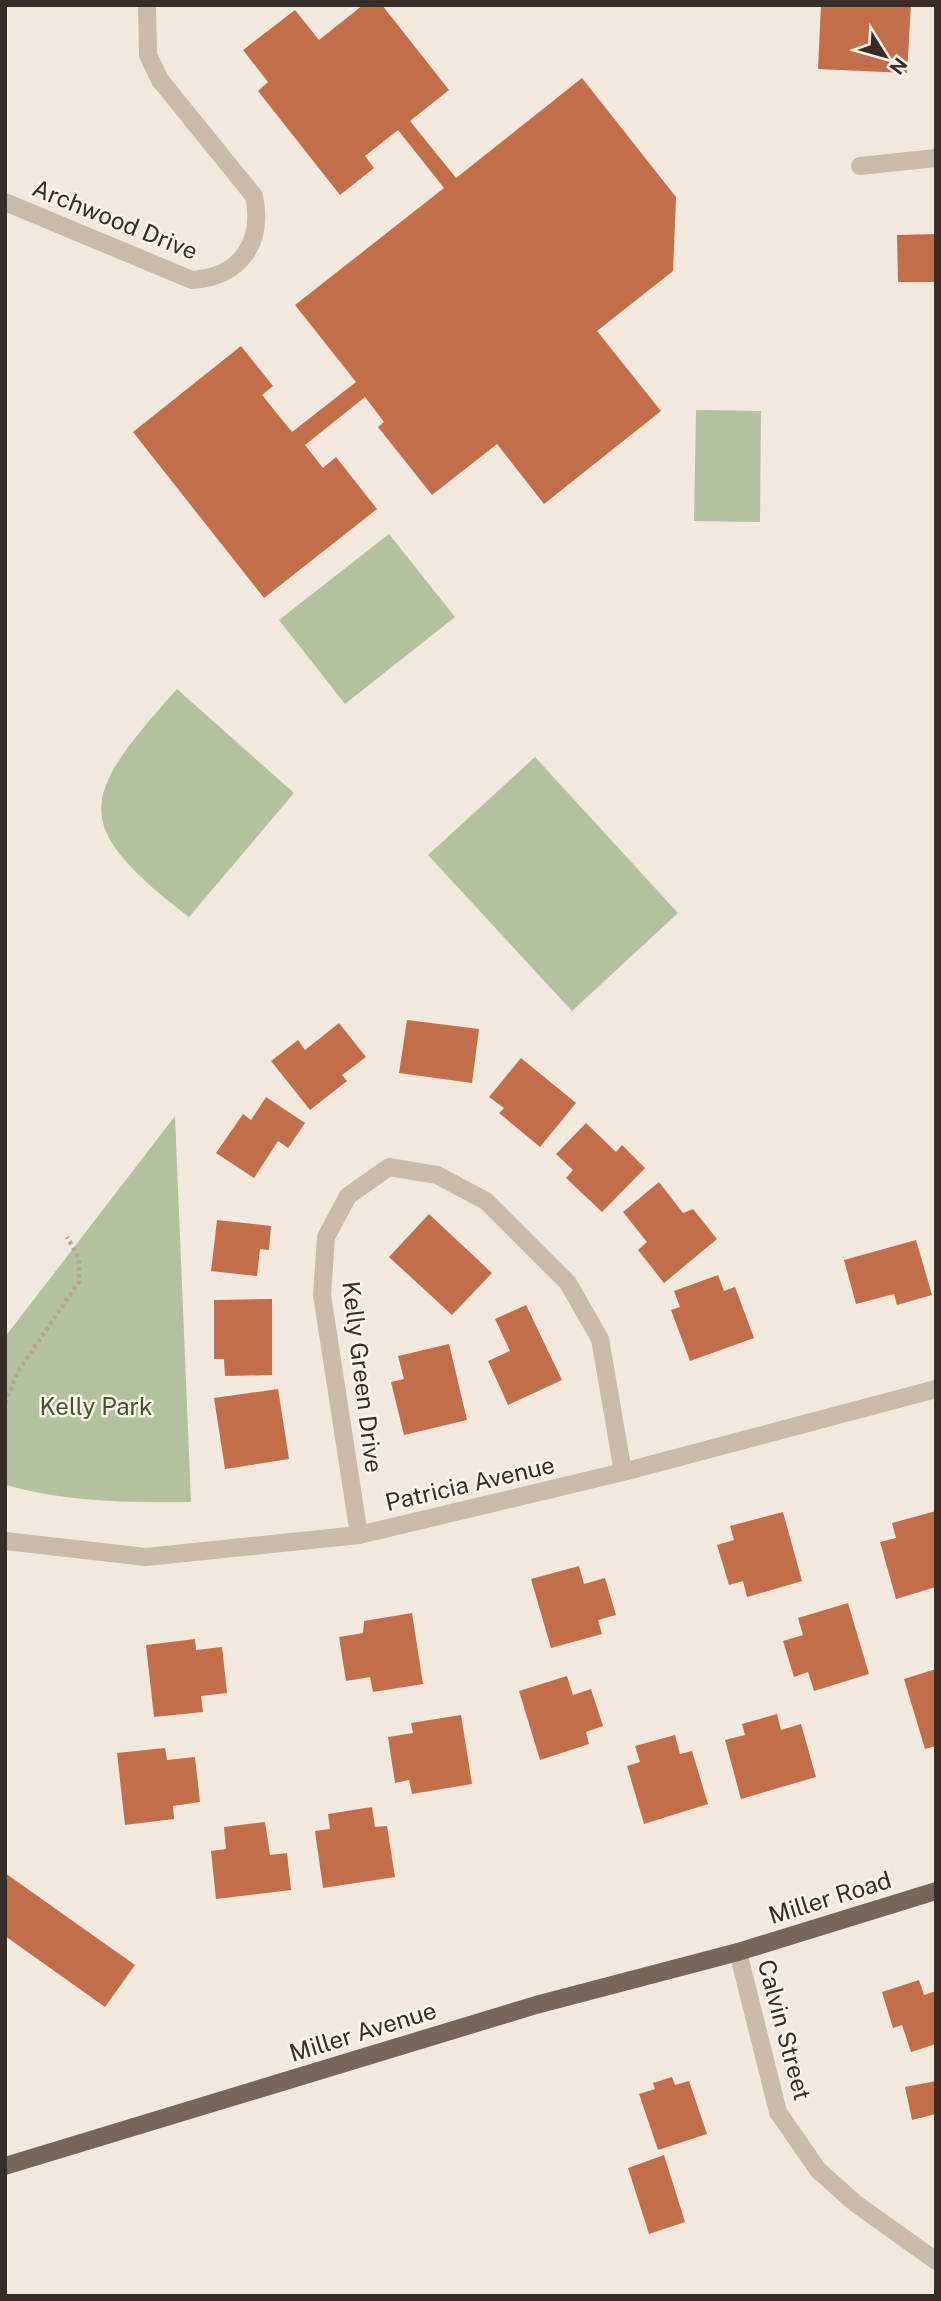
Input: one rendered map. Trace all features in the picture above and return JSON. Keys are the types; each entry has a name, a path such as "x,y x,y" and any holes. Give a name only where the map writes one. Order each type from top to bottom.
{"main road":[{"name":"Miller Road","path":"738,1952 936,1891"},
{"name":"Miller Avenue","path":"5,2166 536,2005 738,1952"}],"street":[{"name":"Archwood Drive","path":"5,202 192,281 213,279 236,265 253,243 258,216 254,196 160,80 148,55 146,5"},
{"path":"860,166 936,158"},
{"name":"Kelly Green Drive","path":"359,1535 322,1295 326,1237 348,1196 389,1167 438,1175 486,1201 568,1283 600,1339 623,1472"},
{"name":"Patricia Avenue","path":"5,1541 146,1557 359,1535 623,1472 936,1389"},
{"name":"Calvin Street","path":"738,1952 778,2112 818,2170 855,2203 936,2261"}],"path":[{"path":"5,1403 18,1371 79,1282 79,1258 67,1237"}],"green space":[{"path":"696,410 761,411 760,522 694,521"},
{"path":"389,534 455,617 345,704 279,620"},
{"path":"177,689 294,793 189,917 149,885 122,857 106,832 101,808 107,783 121,757"},
{"path":"535,757 678,913 572,1011 428,855"},
{"name":"Kelly Park","path":"175,1116 191,1502 98,1500 51,1495 5,1485 5,1337"}],"building":[{"path":"363,5 382,5 449,90 410,121 456,178 582,78 676,197 673,271 597,331 661,411 544,504 497,444 432,495 378,427 384,422 365,397 305,445 323,468 336,457 377,509 264,598 133,432 241,346 273,386 262,395 292,432 356,382 295,305 444,188 398,130 365,156 374,168 340,195 258,91 268,82 243,50 295,10 319,40"},
{"path":"821,5 911,5 907,73 818,69"},
{"path":"936,234 936,282 898,282 897,235"},
{"path":"407,1020 479,1029 472,1083 399,1073"},
{"path":"339,1023 366,1057 342,1075 347,1081 310,1110 271,1061 298,1040 305,1050"},
{"path":"521,1058 576,1103 540,1147 499,1113 504,1108 489,1097"},
{"path":"266,1097 305,1123 288,1148 278,1141 254,1178 216,1153 243,1114 251,1120"},
{"path":"586,1123 616,1152 622,1145 645,1168 602,1212 566,1178 573,1170 556,1154"},
{"path":"659,1182 683,1213 693,1209 717,1239 664,1283 638,1250 647,1242 623,1212"},
{"path":"429,1214 492,1273 452,1315 389,1257"},
{"path":"217,1220 271,1226 269,1250 260,1249 257,1276 211,1271"},
{"path":"916,1240 932,1295 897,1305 894,1294 856,1304 844,1260"},
{"path":"718,1275 724,1291 735,1287 754,1338 690,1361 671,1310 680,1307 674,1291"},
{"path":"272,1299 272,1375 225,1376 224,1359 214,1359 214,1300"},
{"path":"526,1305 562,1380 508,1405 488,1361 510,1351 495,1319"},
{"path":"449,1344 467,1420 404,1435 391,1382 404,1379 398,1356"},
{"path":"278,1389 289,1459 225,1469 214,1398"},
{"path":"936,1511 936,1587 896,1599 880,1542 896,1538 892,1523"},
{"path":"783,1512 802,1581 747,1597 743,1581 729,1585 717,1545 734,1540 730,1526"},
{"path":"579,1566 584,1584 605,1578 616,1615 598,1620 602,1634 551,1648 531,1579"},
{"path":"848,1603 869,1674 814,1691 808,1672 794,1677 783,1641 803,1635 798,1618"},
{"path":"412,1613 423,1684 373,1692 370,1677 346,1681 339,1637 363,1633 364,1621"},
{"path":"195,1639 196,1650 222,1647 227,1693 201,1696 203,1712 154,1717 146,1645"},
{"path":"936,1669 936,1746 925,1749 904,1679"},
{"path":"567,1676 573,1695 591,1689 603,1726 586,1732 589,1744 540,1760 519,1691"},
{"path":"777,1714 781,1730 801,1724 816,1777 741,1799 725,1740 745,1735 742,1724"},
{"path":"461,1715 472,1784 412,1794 409,1780 395,1783 388,1737 413,1733 411,1723"},
{"path":"675,1735 680,1754 692,1751 708,1804 644,1824 627,1766 640,1762 635,1746"},
{"path":"165,1748 167,1760 195,1757 200,1802 173,1806 174,1819 125,1825 117,1753"},
{"path":"372,1807 375,1827 387,1826 395,1877 323,1888 315,1831 330,1829 328,1814"},
{"path":"265,1822 270,1855 287,1853 291,1890 216,1899 211,1851 226,1849 224,1827"},
{"path":"5,1873 135,1965 105,2007 5,1936"},
{"path":"919,1980 924,1995 936,1991 936,2044 911,2052 902,2025 893,2028 882,1992"},
{"path":"672,2077 675,2085 689,2081 707,2134 658,2150 639,2094 655,2089 653,2083"},
{"path":"936,2081 936,2114 912,2120 905,2087"},
{"path":"664,2155 685,2222 649,2234 628,2168"}]}
